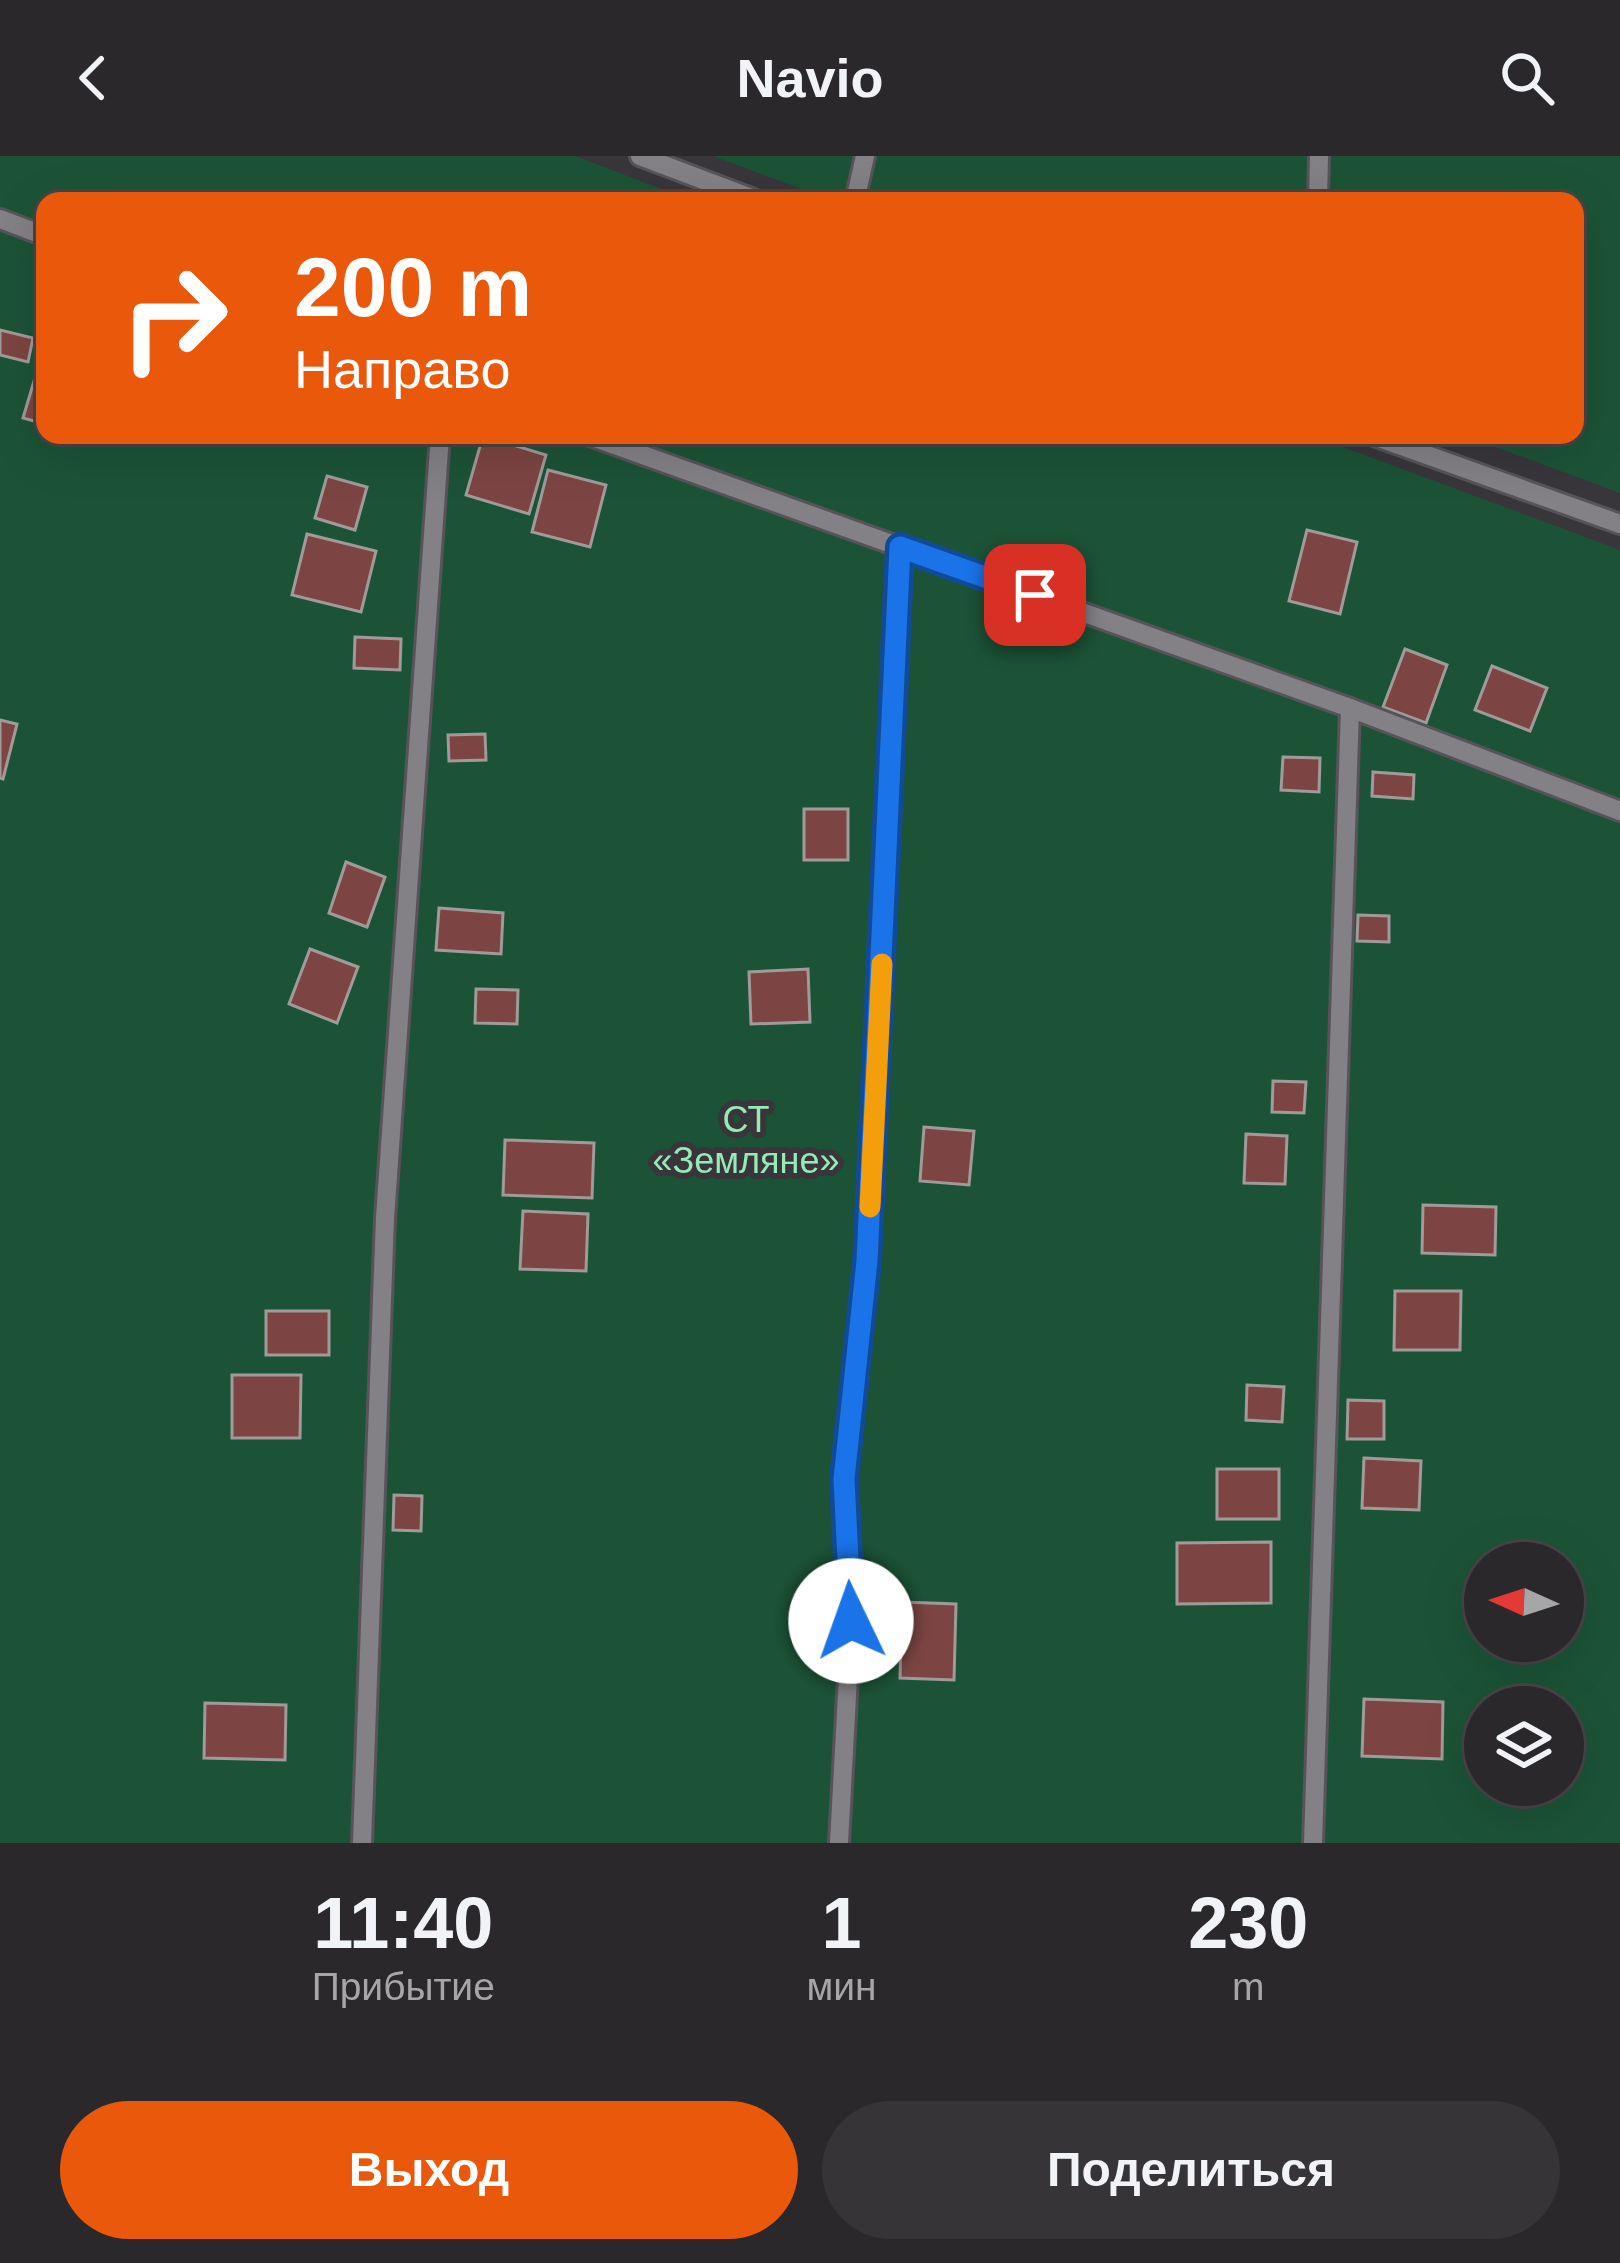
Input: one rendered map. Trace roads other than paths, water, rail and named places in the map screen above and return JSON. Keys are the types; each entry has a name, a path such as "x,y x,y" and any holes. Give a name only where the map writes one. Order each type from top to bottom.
{"lane":[{"path":"640,156 735,192"},
{"path":"857,192 865,156"},
{"path":"1318,192 1319,156"},
{"path":"0,219 36,233"},
{"path":"362,1843 385,1218 439,444"},
{"path":"612,444 1350,708 1620,811"},
{"path":"1396,444 1620,524"},
{"path":"839,1843 851,1621 844,1479 867,1261 900,547"},
{"path":"1313,1843 1350,708"}],"park label":[{"name":"СТ «Земляне»","path":"746,1140"}]}
